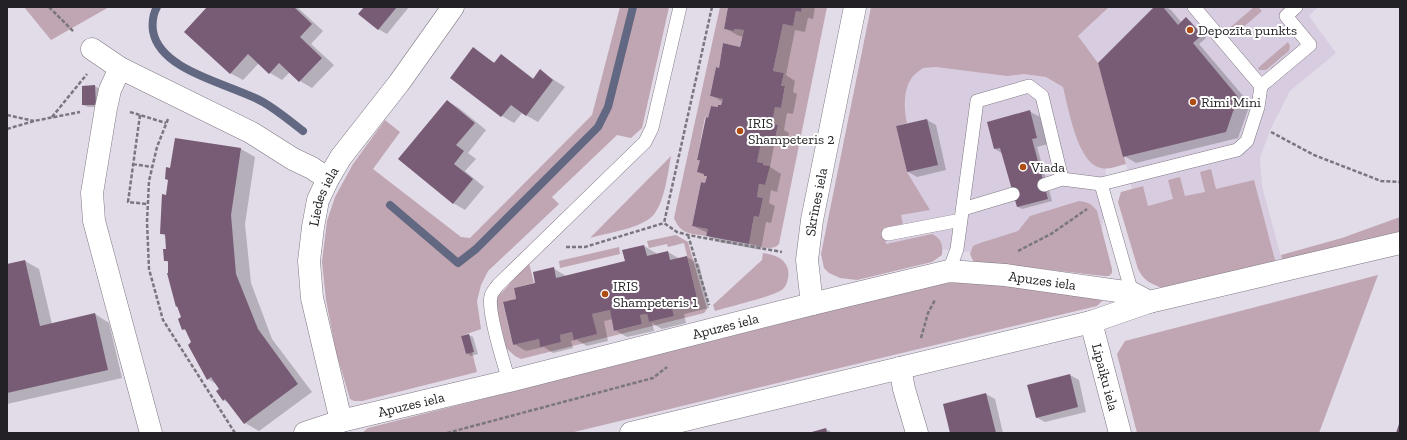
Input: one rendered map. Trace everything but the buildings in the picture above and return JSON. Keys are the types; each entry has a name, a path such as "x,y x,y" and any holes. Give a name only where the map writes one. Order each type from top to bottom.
{"street":[{"name":"Liedes iela","path":"341,421 312,298 309,261 318,200 341,157 399,83 453,7"},
{"name":"Skrīnes iela","path":"812,304 807,260 808,247 812,220 855,7"},
{"path":"96,52 120,68 252,132 328,179"},
{"path":"120,68 110,90 106,108 92,193 94,221 151,433"},
{"name":"Apuzes iela","path":"631,433 1091,322 1141,298 1400,243"},
{"name":"Apuzes iela","path":"305,433 341,421 509,381 949,270 990,274 1141,298"},
{"name":"Lipaiķu iela","path":"1091,322 1120,433"},
{"path":"900,368 916,433"}],"lane":[{"path":"509,381 499,348 490,305 491,295 498,285 645,142 652,128 680,7"},
{"path":"1194,7 1261,86"},
{"path":"1044,185 1062,179 1101,184 1237,150 1246,141 1258,107 1261,86 1310,45 1286,16 1296,7"},
{"path":"949,270 957,249 977,101 1029,86 1042,96 1062,179"},
{"path":"1101,184 1141,298"},
{"path":"888,234 962,214 1013,194"}],"path":[{"path":"49,7 96,52 80,82 52,117"},
{"path":"664,223 712,7"},
{"path":"176,96 157,147 149,181 146,222 150,269 163,320 235,433"},
{"path":"7,115 34,121"},
{"path":"140,115 128,202 147,204"},
{"path":"1266,130 1314,154 1381,181 1400,182"},
{"path":"133,164 152,167"},
{"path":"990,274 1011,255 1051,234 1093,205 1106,201"},
{"path":"538,247 585,247 664,223"},
{"path":"664,223 677,232 688,235 782,252 783,245"},
{"path":"688,235 709,308"},
{"path":"900,368 920,349 922,333 928,313 936,296 930,298"},
{"path":"448,433 653,378 669,365"}],"shaded area":[{"path":"24,7 109,7 51,40"},
{"path":"620,7 669,7 642,128 631,138 617,135 552,197 559,204 488,271 481,285 477,301 481,329 461,336 466,354 472,352 477,372 362,401 354,401 350,399 336,352 326,300 322,262 327,221 335,197 353,164 385,120 400,132 373,169 461,237 470,238 592,115"},
{"path":"720,7 728,7 724,29 734,31 734,29 744,30 740,47 723,43 719,68 716,67 710,96 723,99 721,105 718,107 711,106 708,118 705,117 697,160 700,160 698,172 704,174 704,176 707,176 705,183 701,182 692,226 708,229 706,236 683,230 674,218"},
{"path":"802,7 827,7 779,244 773,248 765,248 749,244 754,216 759,217 763,198 757,197 759,184 765,185 769,166 757,162 762,139 775,139 778,125 772,124 775,107 781,108 785,87 781,86 784,73 773,71 783,24 793,26 796,11 801,12"},
{"path":"871,7 1109,7 1078,36 1098,63 1126,164 1112,168 1102,168 1091,162 1084,154 1074,132 1063,87 1046,77 1024,74 1007,76 936,67 923,68 916,73 908,84 905,95 905,113 907,123 896,126 907,172 930,210 901,215 903,224 883,228 886,244 932,234 940,240 942,255 932,262 857,280 840,278 829,273 824,268 821,254"},
{"path":"1109,7 1318,7 1309,16 1336,53 1290,91 1270,130 1260,158 1262,186 1283,264 1152,271 1126,164 1078,36"},
{"path":"1254,7 1258,7 1262,11 1232,37 1226,31"},
{"path":"1288,42 1290,46 1289,51 1266,70 1259,70 1258,68"},
{"path":"941,54 1057,70 1108,138 1100,265 939,249 873,265 861,154 909,71"},
{"path":"671,156 666,185 655,213 643,223 590,238"},
{"path":"1211,169 1216,189 1254,180 1276,264 1162,288 1151,283 1145,279 1138,269 1118,202 1121,192 1143,186 1148,206 1173,199 1168,180 1180,177 1185,196 1205,192 1200,172"},
{"path":"1079,201 1090,204 1097,211 1112,269 1112,273 1109,276 981,262 974,263 970,254 973,246 1018,231 1030,216"},
{"path":"1400,217 1400,233 1283,264 1281,255 1342,238"},
{"path":"676,235 688,242 707,309 704,313 521,359 506,348 495,300 529,263 534,283 514,288 516,299 503,303 513,345 539,339 540,346 561,342 560,335 572,332 575,340 596,334 592,314 610,310 615,331 642,324 640,315 647,314 649,322 674,316 672,308 698,302 684,243 668,247 667,244 649,248 647,241"},
{"path":"619,247 620,254 560,268 559,261"},
{"path":"763,253 778,257 786,265 788,269 788,277 786,285 783,289 762,298 715,311 713,305 762,260"},
{"path":"1378,275 1319,433 1137,433 1117,354 1125,341"},
{"path":"975,281 1099,297 1102,301 1097,306 570,433 362,433 368,428 937,284"}],"waterway":[{"path":"157,7 153,19 153,31 158,45 169,57 183,67 199,75 250,95 263,102 303,131"},
{"path":"390,205 458,263 476,249 598,127 608,107 633,7"}],"place":[{"name":"Depozīta punkts","path":"1190,30"},
{"name":"Rimi Mini","path":"1193,102"},
{"name":"IRIS Shampeteris 2","path":"740,131"},
{"name":"Viada","path":"1023,167"},
{"name":"IRIS Shampeteris 1","path":"605,294"}]}
